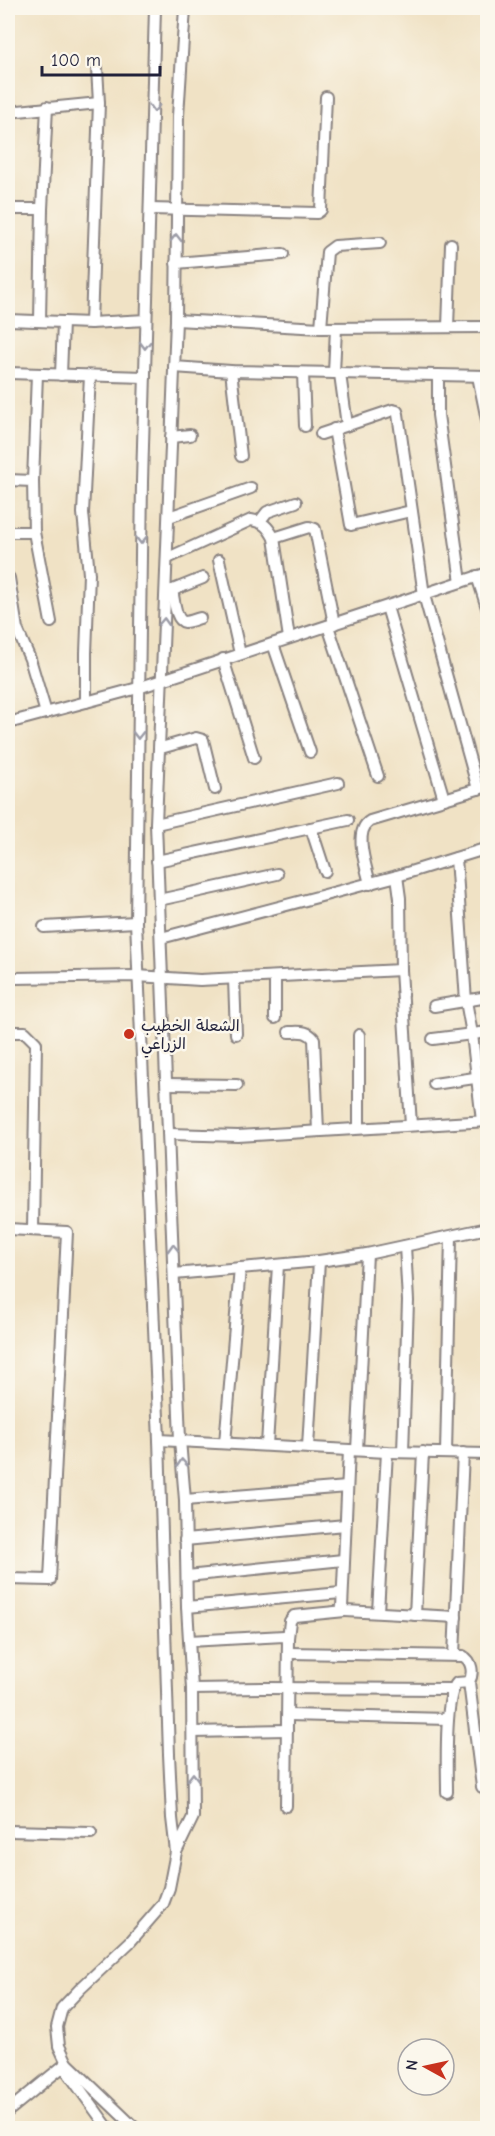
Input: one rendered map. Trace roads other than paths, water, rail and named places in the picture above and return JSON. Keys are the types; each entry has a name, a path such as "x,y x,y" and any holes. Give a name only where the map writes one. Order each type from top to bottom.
{"street":[{"path":"156,8 146,320 138,688 136,922 159,1440 172,1818 176,1852"},
{"path":"108,2128 66,2065 59,2046 57,2028 62,2008 130,1942 163,1904 169,1888 176,1852 194,1817 185,1500 180,1440 170,1134 156,824 168,592 176,320 176,211 185,8"},
{"path":"92,323 99,103 97,68"},
{"path":"150,209 317,213 321,210 326,97"},
{"path":"8,112 99,103"},
{"path":"40,321 47,107"},
{"path":"8,209 42,209"},
{"path":"321,328 327,252 335,246 380,243"},
{"path":"448,327 451,244"},
{"path":"176,263 284,254"},
{"path":"8,320 92,323 146,320"},
{"path":"176,320 321,328 488,327"},
{"path":"61,375 63,322"},
{"path":"336,328 337,374 347,425"},
{"path":"174,367 231,371 483,376 488,425"},
{"path":"231,371 241,456"},
{"path":"8,373 145,377"},
{"path":"303,373 305,426"},
{"path":"37,374 33,481 34,532 51,622"},
{"path":"438,375 438,415 461,582"},
{"path":"86,702 90,574 83,513 90,376"},
{"path":"321,434 393,410 397,411 424,595 483,788 364,824 360,835 370,884"},
{"path":"334,429 351,525 411,511"},
{"path":"171,437 190,435"},
{"path":"8,480 33,481"},
{"path":"170,517 250,488"},
{"path":"260,521 267,512 296,502"},
{"path":"168,558 251,520 260,521 269,527 274,538 289,638"},
{"path":"274,538 309,526 315,529 331,625 378,776"},
{"path":"8,532 34,532"},
{"path":"219,560 240,654"},
{"path":"8,723 138,688 482,575 488,611"},
{"path":"9,578 17,629 30,659 46,713"},
{"path":"168,592 202,578"},
{"path":"168,592 181,621 200,618"},
{"path":"387,607 444,799"},
{"path":"273,644 310,752"},
{"path":"223,659 254,758"},
{"path":"161,748 196,738 203,740 215,789"},
{"path":"156,824 338,783"},
{"path":"157,861 348,820"},
{"path":"311,828 325,871"},
{"path":"161,938 370,884 488,848"},
{"path":"170,1134 238,1136 485,1121 483,1077 466,1001 456,858"},
{"path":"159,900 277,874"},
{"path":"397,876 411,1125"},
{"path":"44,927 136,922"},
{"path":"8,980 14,978 137,976 200,980 401,970"},
{"path":"274,976 275,1018"},
{"path":"234,979 236,1034"},
{"path":"434,1006 488,997"},
{"path":"289,1032 305,1031 314,1039 318,1131"},
{"path":"8,1032 25,1032 36,1043 33,1230"},
{"path":"433,1039 488,1032"},
{"path":"359,1035 359,1128"},
{"path":"434,1084 483,1077"},
{"path":"168,1084 237,1085"},
{"path":"174,1274 319,1261 367,1254 483,1228 488,1230"},
{"path":"8,1229 68,1232 50,1580 8,1579"},
{"path":"446,1453 451,1237"},
{"path":"403,1452 408,1301 405,1246"},
{"path":"345,1611 340,1604 347,1487 353,1450 367,1254"},
{"path":"308,1447 319,1261"},
{"path":"267,1445 278,1264"},
{"path":"225,1443 240,1268"},
{"path":"159,1440 387,1452 488,1454"},
{"path":"378,1612 387,1452"},
{"path":"414,1615 423,1452"},
{"path":"454,1655 463,1454"},
{"path":"185,1500 347,1487"},
{"path":"185,1540 345,1526"},
{"path":"187,1576 343,1560"},
{"path":"187,1607 341,1593"},
{"path":"287,1598 288,1611 294,1616 345,1611 456,1617"},
{"path":"286,1806 290,1653 288,1638 290,1622 294,1616"},
{"path":"189,1641 284,1636 288,1638"},
{"path":"290,1653 454,1655 468,1659 471,1663 469,1682 482,1740 482,1787"},
{"path":"447,1792 448,1719 452,1689 457,1683 469,1682"},
{"path":"192,1689 452,1689"},
{"path":"288,1715 448,1719"},
{"path":"193,1732 287,1730"},
{"path":"172,1818 194,1817"},
{"path":"8,1831 91,1833"},
{"path":"8,2111 66,2065"},
{"path":"66,2065 135,2128"}],"place":[{"name":"الشعلة الخطيب الزراعي","path":"129,1034"}]}
